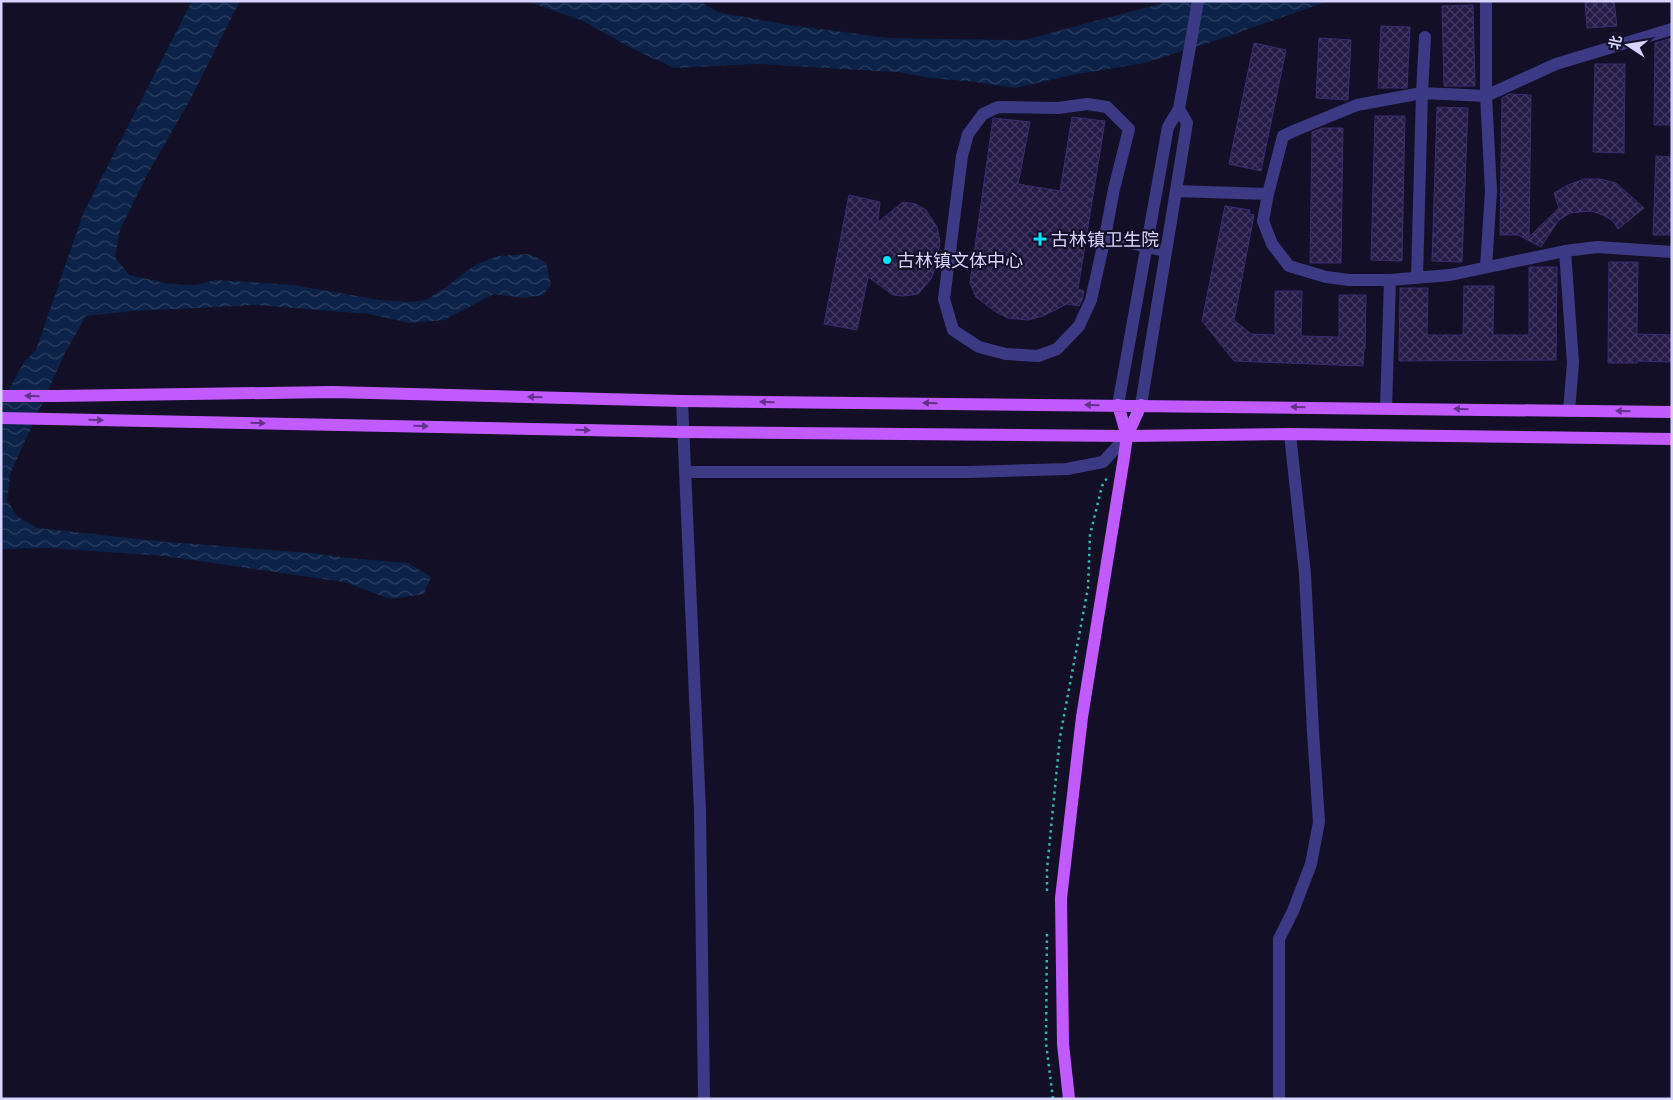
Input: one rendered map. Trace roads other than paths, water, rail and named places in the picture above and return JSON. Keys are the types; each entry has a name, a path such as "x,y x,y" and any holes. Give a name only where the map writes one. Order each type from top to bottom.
{"main road":[{"path":"4,396 332,392 682,401 1672,412"},
{"path":"1118,405 1127,436"},
{"path":"1069,1099 1063,1044 1061,898 1082,717 1127,436 1141,406"},
{"path":"1,418 683,432 1127,436 1290,434 1672,439"}],"street":[{"path":"1118,405 1168,127 1179,109 1198,1"},
{"path":"1486,1 1486,96 1491,192 1486,267"},
{"path":"1672,29 1556,64 1486,96 1422,93 1357,105 1283,136 1268,194 1264,221 1272,244 1289,266 1326,277 1349,280 1390,280 1450,275 1566,251 1597,247 1672,252"},
{"path":"1417,278 1422,93 1426,37"},
{"path":"1087,104 1108,107 1129,129 1114,189 1105,237 1091,300 1078,326 1057,349 1038,356 1006,354 980,347 953,330 944,299 962,156 968,134 983,114 998,107 1058,108 1087,104"},
{"path":"1141,406 1187,123 1179,109"},
{"path":"1176,191 1268,194"},
{"path":"1105,237 1165,251"},
{"path":"1566,251 1573,363 1569,411"},
{"path":"1386,408 1390,280"},
{"path":"682,401 700,795 704,1099"},
{"path":"1279,1099 1279,939 1311,864 1319,822 1305,574 1290,434"},
{"path":"684,472 969,472 1067,469 1103,462 1127,436"}],"water":[{"path":"192,1 240,1 190,100 147,175 120,230 115,257 129,275 170,284 195,285 216,280 294,285 380,300 412,302 426,300 475,265 498,256 529,254 546,262 551,285 543,295 523,298 494,294 444,320 410,323 369,314 256,305 134,311 86,316 65,353 11,472 7,500 16,515 37,528 167,542 311,553 408,563 431,577 424,594 391,599 344,582 165,556 51,548 1,549 1,404 24,362 36,350 83,214"},
{"path":"526,1 699,1 718,12 789,25 889,38 1024,40 1171,1 1329,1 1145,63 1072,75 1015,88 897,72 758,64 674,68 629,47 583,21"}],"place":[{"name":"古林镇卫生院","path":"1040,239"},
{"name":"古林镇文体中心","path":"887,260"}]}
